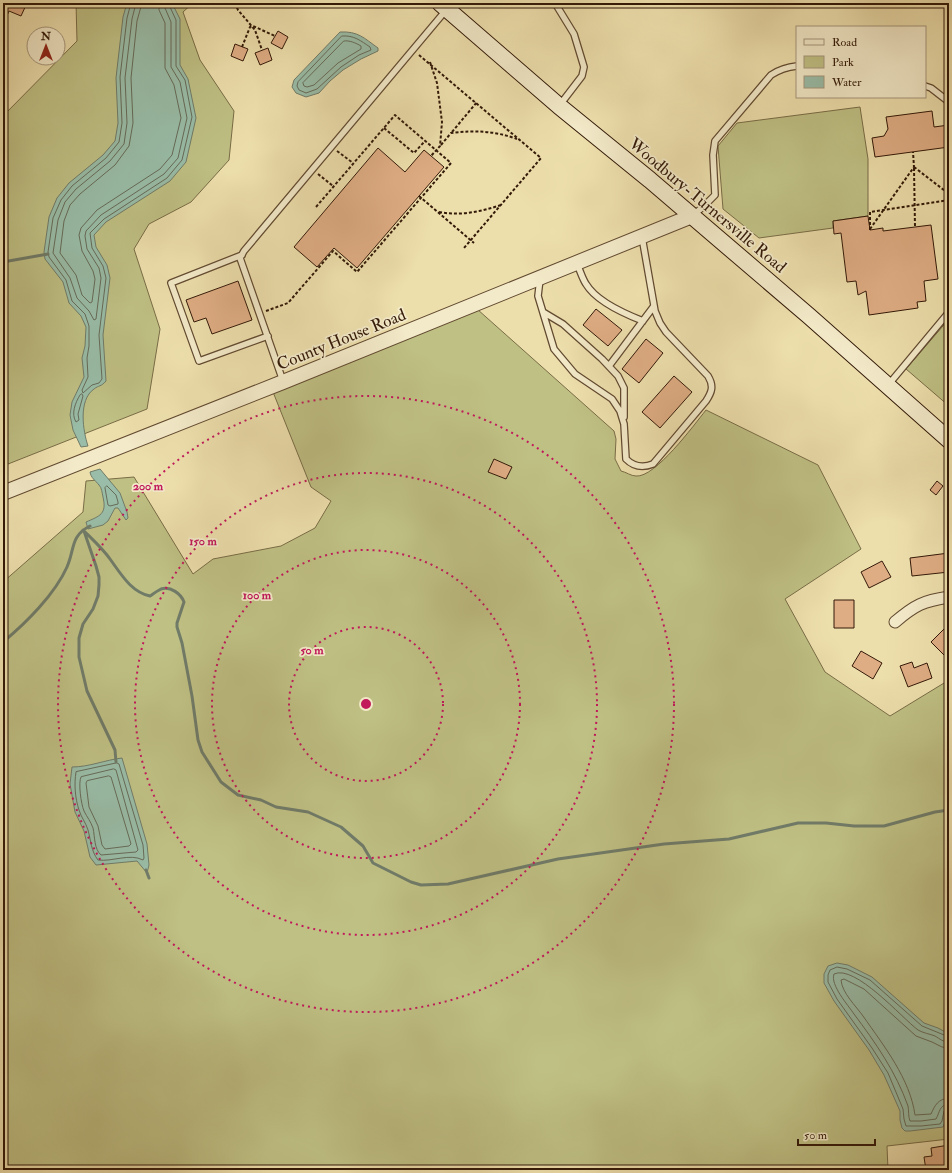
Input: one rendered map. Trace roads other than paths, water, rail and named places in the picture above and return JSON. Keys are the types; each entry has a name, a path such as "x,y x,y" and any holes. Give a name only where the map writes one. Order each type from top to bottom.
{"main road":[{"name":"Woodbury-Turnersville Road","path":"443,6 559,106 604,142 810,316 949,440"}],"street":[{"name":"County House Road","path":"3,493 284,382 692,216"},
{"path":"895,622 916,605 949,597"}],"lane":[{"path":"555,3 574,34 584,67 582,76 559,106"},
{"path":"284,382 240,258 244,251 332,146 443,6"},
{"path":"692,216 714,195 713,155 715,141 771,76 786,67 796,66"},
{"path":"926,86 932,88 949,102"},
{"path":"543,312 563,324 618,376 624,388 626,459 630,463 641,467 647,467 653,464 706,401 711,394 712,383 708,376 666,332 660,323 654,306 642,236"},
{"path":"242,255 171,283 200,361 268,336"},
{"path":"577,263 586,285 600,299 643,321"},
{"path":"540,278 538,296 554,349 575,374 612,399 620,412 624,426"},
{"path":"609,366 654,306"},
{"path":"889,385 949,312"}],"water":[{"path":"127,3 176,3 173,5 180,19 180,65 188,79 196,118 186,162 170,181 106,222 94,235 96,247 107,265 110,278 103,335 106,381 94,389 86,400 83,424 88,446 81,447 73,430 70,415 72,402 84,377 82,358 85,346 86,327 81,316 69,303 63,282 45,259 44,252 49,217 57,198 69,183 103,155 115,141 118,123 116,78 123,17"},
{"path":"340,32 352,33 365,38 378,48 378,51 343,70 319,93 306,97 296,93 292,87 294,80"},
{"path":"100,469 120,493 128,518 126,520 118,508 115,508 108,521 103,525 88,529 86,522 99,516 104,507 101,488 90,472"},
{"path":"122,758 147,844 149,865 147,873 137,861 96,865 90,857 84,831 75,812 70,784 72,767 85,766"},
{"path":"837,963 848,965 872,977 924,1023 949,1034 949,1096 946,1119 943,1127 910,1131 905,1131 902,1128 900,1111 884,1075 869,1050 834,1001 824,983 824,974 828,966"}],"waterway":[{"path":"3,262 48,254"},
{"path":"3,642 48,598 67,567 76,539 79,534 90,526"},
{"path":"83,530 104,552 127,582 137,591 150,596 165,588 175,591 183,599 184,602 177,627 182,643 192,696 198,740 202,752 221,782 238,795 261,800 276,807 308,812 341,827 363,846 373,863 411,882 421,885 448,884 558,859 664,844 729,839 798,823 884,826 935,812 949,810"},
{"path":"84,531 96,566 99,577 99,585 98,596 93,609 83,624 79,638 79,657 87,691 115,750 116,762"},
{"path":"146,870 149,878"}]}
